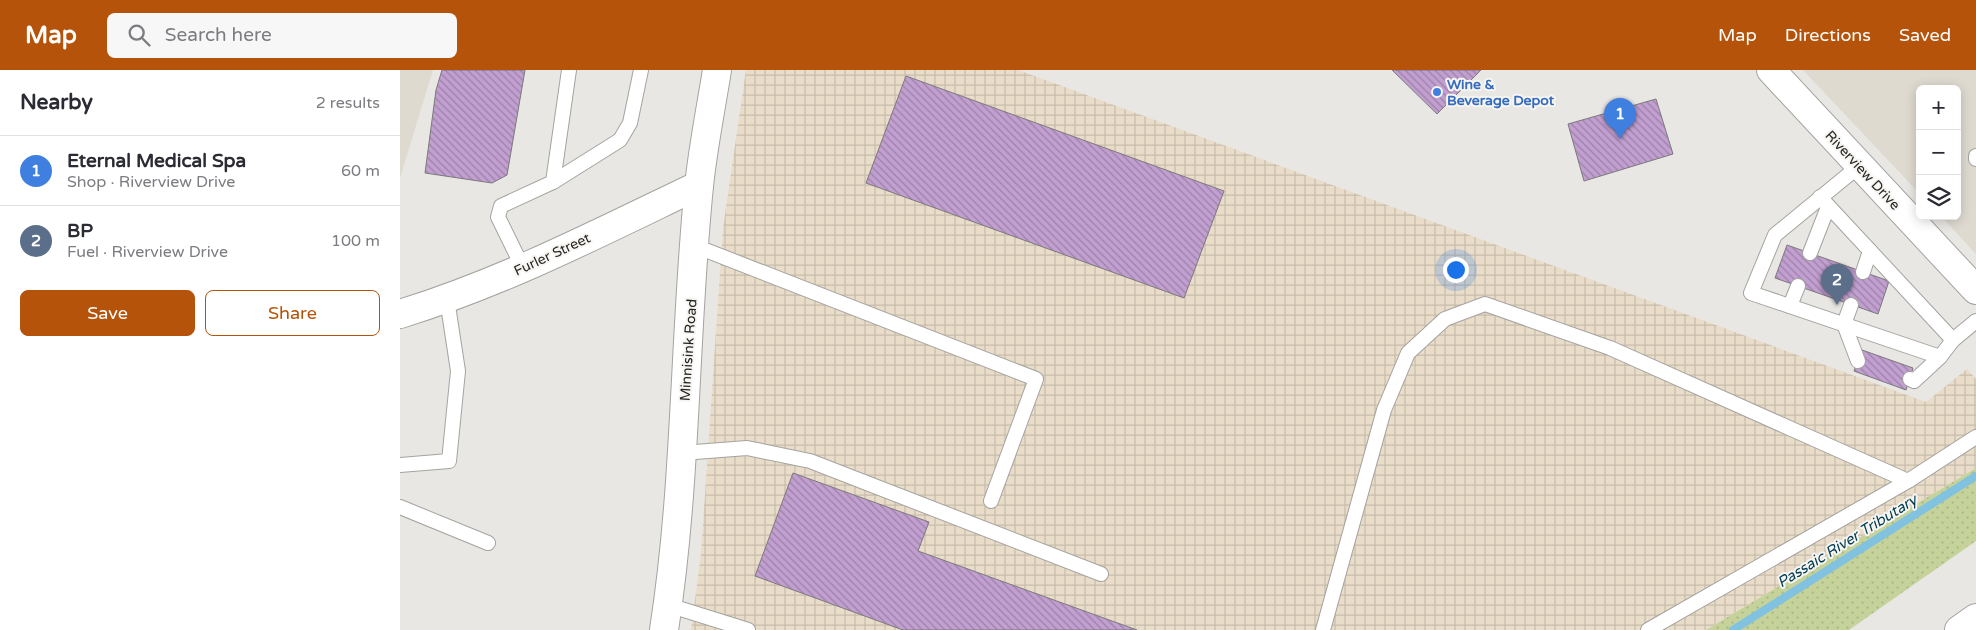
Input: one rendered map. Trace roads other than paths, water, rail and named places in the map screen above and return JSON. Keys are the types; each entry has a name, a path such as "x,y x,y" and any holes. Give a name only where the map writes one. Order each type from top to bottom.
{"main road":[{"name":"Minnisink Road","path":"666,617 678,514 699,185 717,70"},
{"name":"Riverview Drive","path":"1771,70 1976,290"},
{"name":"Furler Street","path":"400,314 447,299 523,268 699,185"},
{"path":"1959,630 1976,618"}],"lane":[{"path":"553,182 570,70"},
{"path":"523,268 498,217 501,206 553,182 620,140 630,123 640,70"},
{"path":"1859,166 1824,202 1775,235 1751,293 1940,357"},
{"path":"1824,202 1954,340"},
{"path":"1810,253 1824,202"},
{"path":"695,246 1036,379 991,501"},
{"path":"1862,272 1870,251"},
{"path":"1790,306 1798,286"},
{"path":"400,465 449,461 458,371 447,299"},
{"path":"1323,630 1384,410 1408,353 1445,319 1485,304 1610,348 1908,481"},
{"path":"1851,305 1844,324 1858,361"},
{"path":"1910,379 1914,381 1940,357 1954,340 1976,321"},
{"path":"1648,630 1908,481 1976,437"},
{"path":"682,453 747,448 810,461 1101,574"},
{"path":"400,507 488,542"},
{"path":"666,617 748,630"}],"waterway":[{"name":"Passaic River Tributary","path":"1733,630 1976,476"}],"place":[{"name":"Wine & Beverage Depot","path":"1437,92"},
{"name":"Eternal Medical Spa","path":"1620,139"},
{"name":"BP","path":"1837,305"}]}
